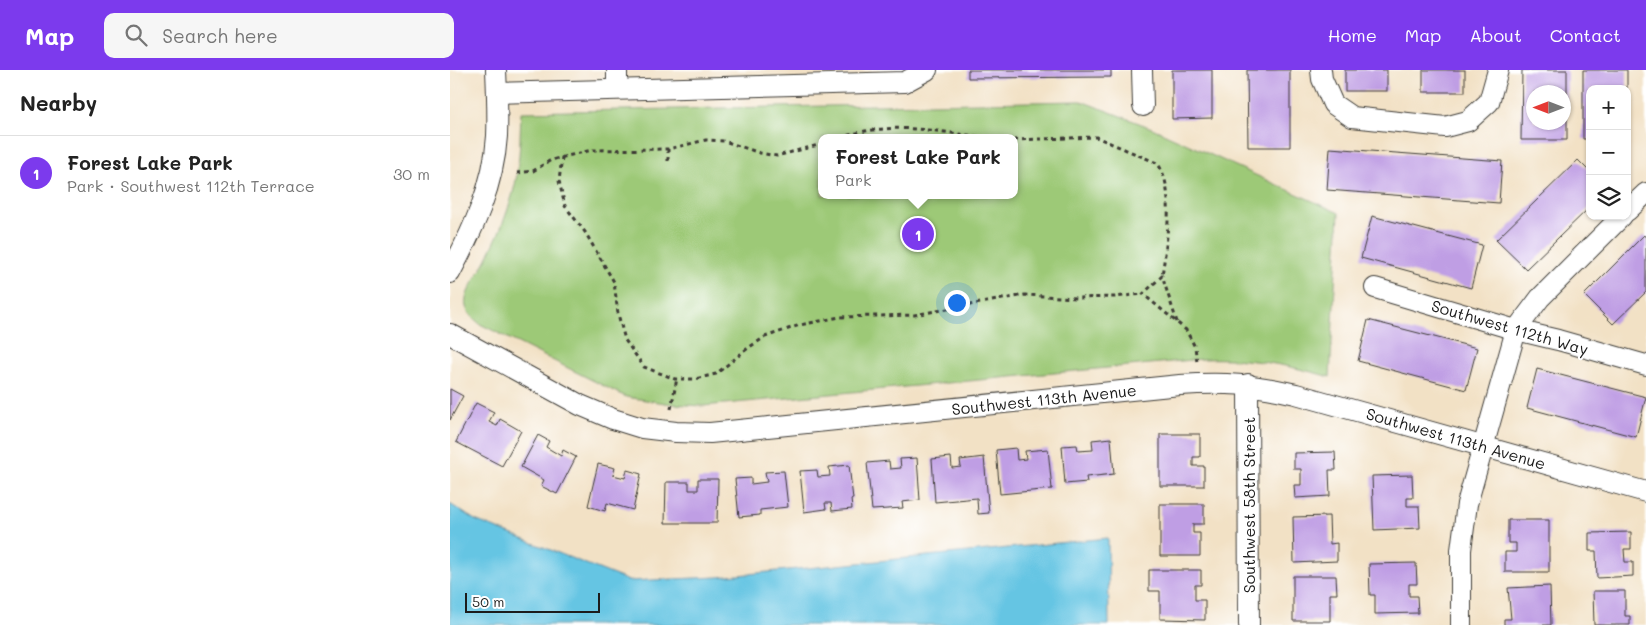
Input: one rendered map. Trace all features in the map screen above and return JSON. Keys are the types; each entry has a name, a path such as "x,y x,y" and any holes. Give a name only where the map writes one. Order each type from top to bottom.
{"street":[{"path":"450,273 475,223 489,181 497,136 496,70"},
{"path":"497,93 617,79 778,78 905,82 927,70"},
{"path":"1142,70 1143,106"},
{"path":"1322,75 1333,104 1352,117 1446,127 1468,121 1489,102 1498,70"},
{"path":"1631,207 1646,193"},
{"path":"1461,625 1461,550 1467,504 1516,330 1540,298 1618,220"},
{"name":"Southwest 112th Way","path":"1374,288 1516,330 1646,365"},
{"name":"Southwest 113th Avenue","path":"450,334 580,405 642,428 710,434 1180,385 1216,382 1248,384 1296,394 1646,492"},
{"name":"Southwest 58th Street","path":"1248,384 1249,625"}],"path":[{"path":"850,134 896,127 944,130 968,134"},
{"path":"1018,140 1096,137 1157,163 1164,171 1169,220 1162,276 1177,322"},
{"path":"516,173 533,171 551,160 592,150 668,149 706,140 724,141 760,153 777,156 818,145"},
{"path":"668,149 668,163"},
{"path":"562,158 559,181 564,206 585,232 614,282 618,314 625,340 644,367 677,378 695,379 716,374 765,337 800,325 840,317 914,315 1024,295 1076,298 1143,294 1162,276"},
{"path":"1143,294 1186,330 1195,346 1197,362"},
{"path":"671,409 677,378"}],"green space":[{"path":"1081,101 1152,128 1339,213 1330,377 1267,363 1236,359 1203,359 703,406 672,404 626,397 480,324 467,310 466,298 497,237 513,194 520,148 521,112"}],"water":[{"path":"450,504 475,520 629,581 718,577 1108,538 1109,625 450,625"}],"building":[{"path":"968,70 1111,70 1111,77 968,78"},
{"path":"1172,70 1212,70 1212,118 1172,119"},
{"path":"1247,70 1290,70 1290,147 1248,147"},
{"path":"1345,70 1387,70 1387,91 1345,91"},
{"path":"1423,70 1465,70 1465,92 1423,92"},
{"path":"1522,70 1567,70 1567,85 1526,85 1526,130 1567,130 1567,140 1521,140"},
{"path":"1583,70 1627,70 1627,85 1586,85 1586,139 1583,139"},
{"path":"1330,148 1502,161 1499,203 1327,190"},
{"path":"1578,160 1586,168 1586,211 1526,269 1496,240"},
{"path":"1372,216 1482,245 1471,288 1361,258"},
{"path":"1644,235 1646,238 1646,292 1613,324 1584,295"},
{"path":"1368,320 1477,348 1466,390 1358,361"},
{"path":"1537,369 1646,397 1636,437 1527,408"},
{"path":"450,389 463,396 450,420"},
{"path":"476,403 494,412 489,422 497,426 500,419 521,431 502,466 456,442"},
{"path":"1160,434 1200,434 1200,457 1193,457 1193,466 1204,466 1204,486 1160,486"},
{"path":"538,435 549,441 546,447 561,456 563,450 576,457 557,494 541,486 544,480 521,467"},
{"path":"1111,438 1114,474 1086,477 1087,482 1065,484 1062,446 1077,445 1078,451 1093,450 1092,440"},
{"path":"1016,448 1017,460 1026,459 1025,451 1048,449 1052,489 1000,494 996,450"},
{"path":"1335,452 1336,470 1329,470 1330,496 1295,498 1294,485 1301,485 1301,469 1294,469 1294,453"},
{"path":"951,457 952,468 961,467 960,460 984,457 989,513 978,514 977,498 935,502 932,459"},
{"path":"917,458 920,500 902,502 903,508 872,510 867,463 889,461 890,469 901,468 900,459"},
{"path":"598,464 615,468 613,475 625,478 627,470 641,474 633,510 607,503 605,511 588,506"},
{"path":"849,465 853,499 851,499 852,509 832,511 831,503 825,503 826,509 804,512 800,471 817,470 818,477 830,476 829,467"},
{"path":"784,471 788,507 760,510 760,515 739,517 735,479 751,478 751,484 767,482 765,472"},
{"path":"1412,475 1413,498 1407,498 1407,506 1419,506 1420,528 1374,530 1372,476"},
{"path":"698,479 718,479 717,523 665,523 666,482 689,482 689,490 698,490"},
{"path":"1160,504 1204,504 1204,524 1193,524 1193,533 1200,533 1200,556 1160,556"},
{"path":"1329,516 1330,544 1337,543 1337,561 1294,563 1293,517"},
{"path":"1508,520 1549,520 1549,572 1505,572 1505,552 1516,552 1516,543 1508,543"},
{"path":"1631,532 1631,549 1624,549 1625,562 1633,562 1633,576 1597,578 1596,551 1589,551 1589,533"},
{"path":"1416,563 1417,584 1409,584 1409,596 1417,596 1418,613 1375,614 1375,595 1370,595 1369,564"},
{"path":"1149,570 1201,570 1201,585 1195,585 1195,600 1205,600 1205,620 1160,619 1160,591 1149,591"},
{"path":"1293,576 1336,576 1337,594 1330,594 1330,621 1293,621"},
{"path":"1550,586 1551,625 1504,625 1504,619 1511,619 1508,588"},
{"path":"1593,591 1625,591 1625,616 1630,616 1630,625 1594,625"}],"place":[{"name":"Forest Lake Park","path":"918,234"}]}
